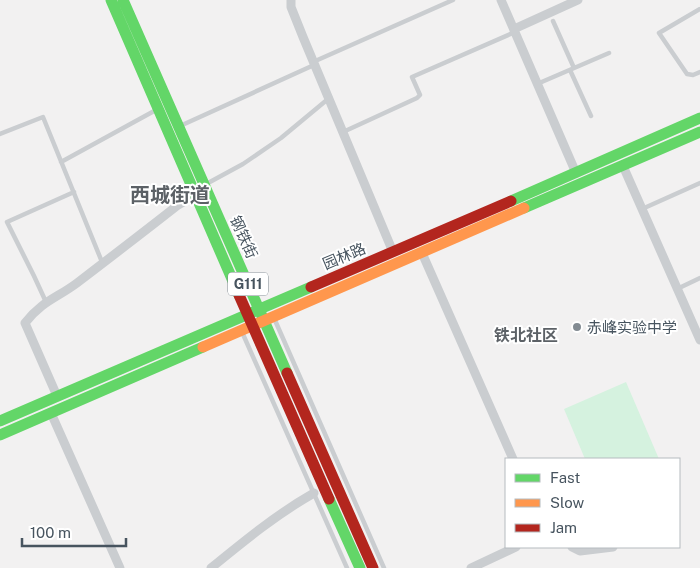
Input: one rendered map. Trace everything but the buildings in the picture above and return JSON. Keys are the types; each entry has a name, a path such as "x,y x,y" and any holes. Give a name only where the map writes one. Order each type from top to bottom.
{"main road":[{"name":"钢铁街","path":"111,0 247,314 247,328 360,568"},
{"name":"钢铁街","path":"123,0 259,310 269,319 373,568"},
{"name":"园林路","path":"0,421 700,118"},
{"name":"园林路","path":"0,435 700,132"}],"street":[{"path":"291,0 291,7 328,99 393,252"},
{"path":"501,0 576,173"},
{"path":"514,30 578,0"},
{"path":"623,166 700,340"},
{"path":"57,396 26,323 33,312 76,284 178,205 195,195"},
{"path":"422,253 513,458"},
{"path":"51,413 120,568"},
{"path":"211,568 265,524 314,492"},
{"path":"471,568 514,548"},
{"path":"574,548 580,551 605,548"}],"lane":[{"path":"179,126 453,0"},
{"path":"700,9 659,33 688,74 693,75 700,72"},
{"path":"553,21 590,116"},
{"path":"343,132 417,98 420,95 412,78 514,30"},
{"path":"538,84 609,53"},
{"path":"204,185 243,164 281,138 328,99"},
{"path":"61,162 158,109"},
{"path":"0,134 43,117 102,262"},
{"path":"642,210 700,183"},
{"path":"46,302 6,222 74,192"},
{"path":"677,289 700,278"},
{"path":"269,319 384,568"},
{"path":"247,328 347,568"}],"green space":[{"path":"626,382 659,458 585,458 564,409"}],"traffic: fast":[{"path":"111,0 239,295"},
{"path":"123,0 287,373"},
{"path":"511,201 700,118"},
{"path":"524,208 700,132"},
{"path":"0,421 311,287"},
{"path":"0,435 203,347"},
{"path":"329,499 360,568"}],"traffic: slow":[{"path":"203,347 524,208"}],"traffic: jam":[{"path":"311,287 511,201"},
{"path":"239,295 329,499"},
{"path":"287,373 373,568"}],"place":[{"name":"赤峰实验中学","path":"577,327"}],"district":[{"name":"西城街道","path":"170,195"},
{"name":"铁北社区","path":"526,335"}]}
